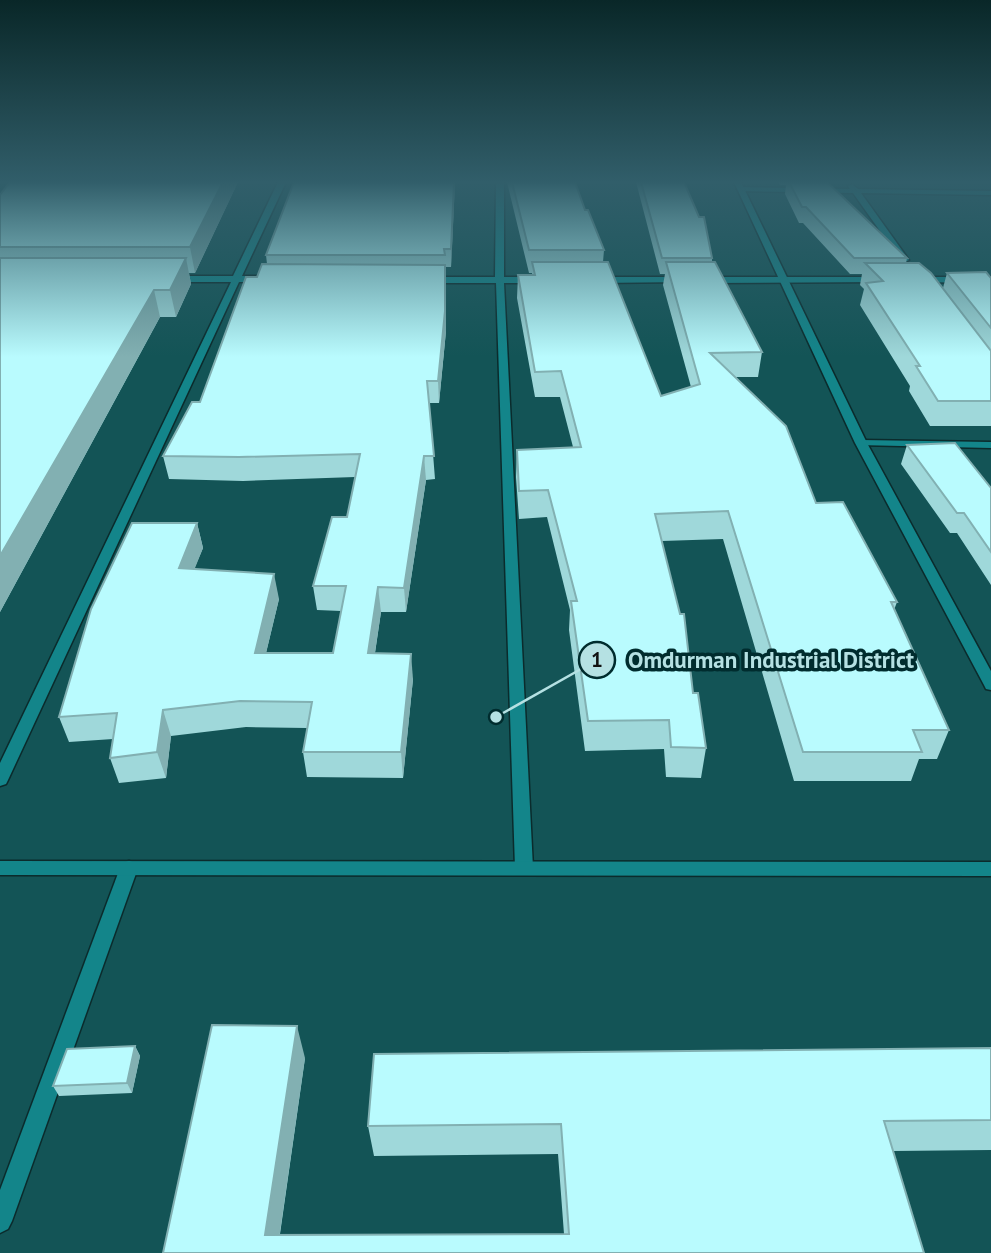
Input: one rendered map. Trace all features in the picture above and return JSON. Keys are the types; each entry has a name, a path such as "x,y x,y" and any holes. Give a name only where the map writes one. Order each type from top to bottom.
{"street":[{"path":"0,780 254,240"},
{"path":"501,240 524,868"},
{"path":"764,240 861,443 991,685"},
{"path":"891,240 927,290"},
{"path":"167,279 278,279"},
{"path":"418,280 542,280"},
{"path":"582,280 689,280"},
{"path":"702,280 892,280"},
{"path":"906,280 991,280"},
{"path":"861,443 991,445"},
{"path":"0,868 991,869"},
{"path":"0,1221 129,868"}],"shaded area":[{"path":"0,240 991,240 991,1253 0,1253"}],"building":[{"path":"0,240 193,240 190,247 0,247"},
{"path":"272,240 451,240 451,249 444,249 445,255 266,255"},
{"path":"527,240 600,240 604,250 529,250"},
{"path":"657,240 709,240 712,258 662,258"},
{"path":"838,240 889,240 907,258 854,258"},
{"path":"0,258 186,258 170,290 154,290 0,556"},
{"path":"532,262 608,262 661,396 700,384 666,262 715,262 762,352 710,353 786,426 816,503 843,502 897,602 891,602 949,730 913,730 922,752 803,752 728,511 655,514 680,614 684,614 693,693 698,693 706,748 671,747 669,720 588,721 571,601 577,601 548,490 519,491 517,450 581,447 561,371 535,372 518,275 535,275"},
{"path":"865,263 919,263 931,273 991,351 991,401 938,401 916,366 920,366 866,283 883,281"},
{"path":"262,264 445,265 445,311 438,381 427,381 434,456 424,456 404,588 378,587 368,653 411,654 401,752 303,752 312,702 240,701 163,710 157,752 110,758 117,713 59,717 91,609 132,523 197,523 179,568 274,574 255,653 333,653 346,586 313,586 332,517 347,517 360,454 163,456 192,402 200,402 246,277 257,277"},
{"path":"986,272 991,278 991,328 947,273"},
{"path":"955,443 991,488 991,552 964,513 957,513 907,445"},
{"path":"212,1025 297,1026 265,1235 569,1234 561,1124 368,1126 374,1054 991,1048 991,1120 884,1121 924,1253 163,1253"},
{"path":"135,1046 127,1083 53,1086 67,1049"}],"place":[{"name":"Omdurman Industrial District","path":"496,717"}]}
